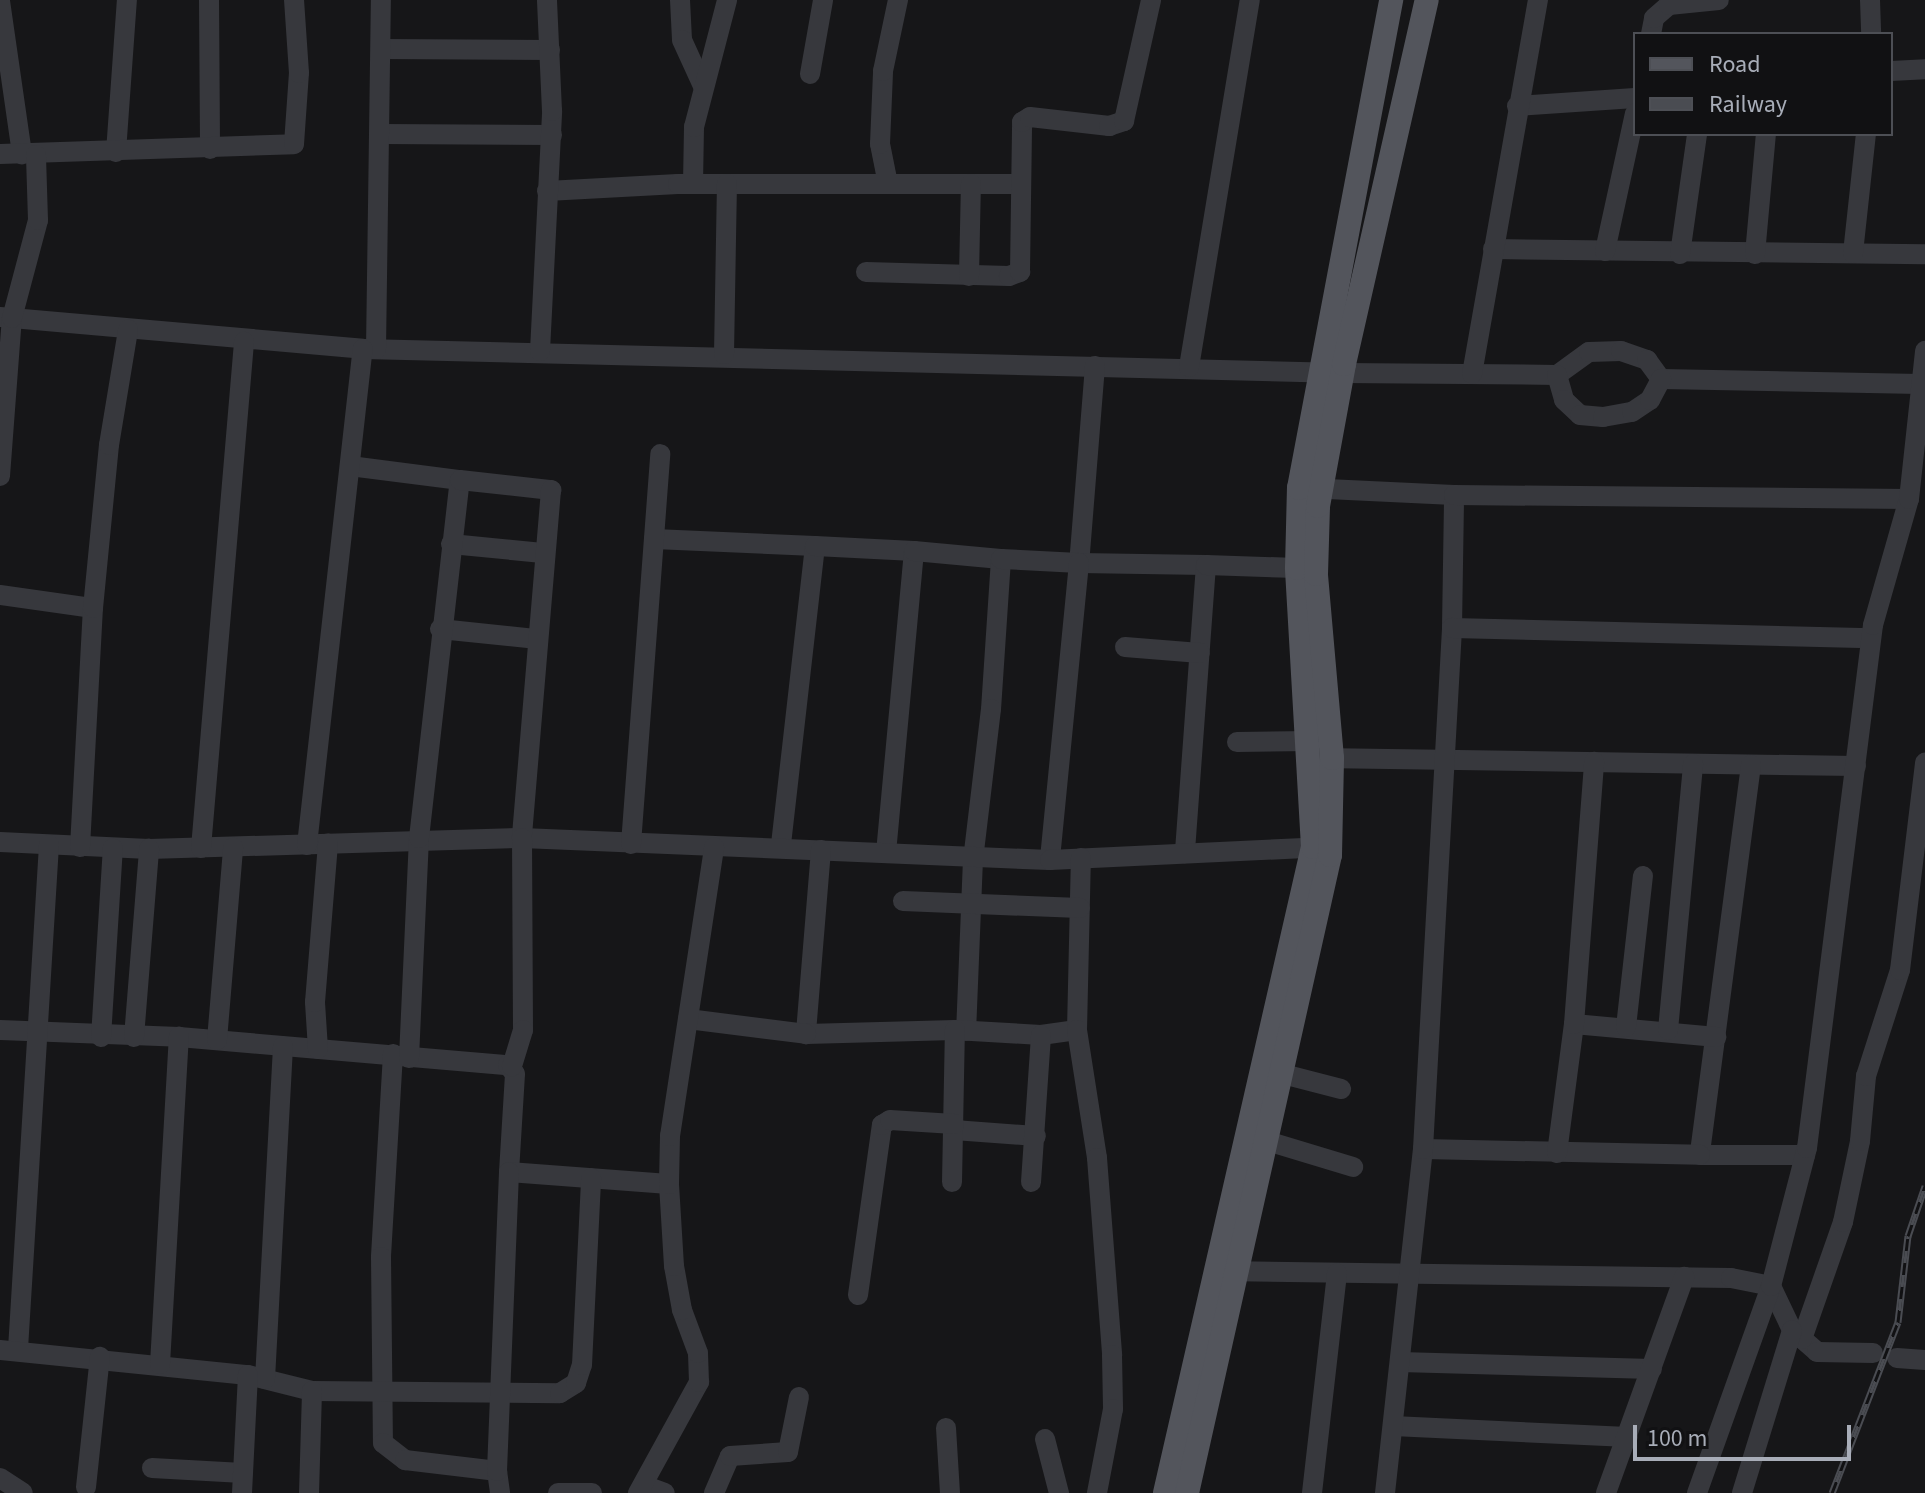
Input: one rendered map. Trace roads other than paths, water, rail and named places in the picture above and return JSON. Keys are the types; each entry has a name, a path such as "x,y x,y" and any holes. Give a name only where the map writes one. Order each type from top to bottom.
{"main road":[{"path":"1318,752 1297,568 1332,372 1391,0"},
{"path":"1332,372 1427,0"},
{"path":"1165,1493 1226,1271 1267,1141 1283,1074 1322,847 1316,574 1309,488"},
{"path":"1187,1493 1226,1271 1322,847"}],"street":[{"path":"116,152 127,0"},
{"path":"209,0 210,149"},
{"path":"0,154 294,144 299,73 294,0"},
{"path":"318,1049 315,1002 318,845 350,466 370,349 381,134 381,0"},
{"path":"540,351 552,135 547,0"},
{"path":"680,0 682,40 703,86"},
{"path":"693,184 694,127 727,0"},
{"path":"810,74 823,0"},
{"path":"888,184 880,144 883,86 898,0"},
{"path":"866,272 969,276 1020,272 1021,184 1026,118 1109,126 1124,121 1151,0"},
{"path":"1189,367 1250,0"},
{"path":"1472,374 1538,0"},
{"path":"1651,32 1654,18 1669,5 1719,0"},
{"path":"1870,0 1871,32"},
{"path":"0,1 29,154 38,220 6,318 0,476"},
{"path":"381,49 550,50"},
{"path":"1893,71 1925,69"},
{"path":"1517,106 1633,98"},
{"path":"1605,251 1633,122"},
{"path":"381,134 552,135"},
{"path":"1680,254 1697,136"},
{"path":"1755,254 1766,136"},
{"path":"1853,253 1866,136"},
{"path":"547,191 693,184 1021,184"},
{"path":"724,354 727,184"},
{"path":"969,276 971,184"},
{"path":"1493,249 1680,254 1925,254"},
{"path":"6,318 244,342 370,349 724,354 1332,372 1557,375 1589,352 1621,351 1647,360 1661,379"},
{"path":"80,847 93,608 109,445 128,330"},
{"path":"201,848 244,342"},
{"path":"1697,1493 1771,1286 1805,1155 1871,638 1909,499 1925,351"},
{"path":"1050,860 1095,366"},
{"path":"1557,375 1564,400 1580,415 1603,417 1632,412 1650,400 1661,379"},
{"path":"1661,379 1920,384"},
{"path":"631,844 660,454"},
{"path":"350,466 551,490 543,553 522,838 523,1030 512,1066 497,1391 500,1493"},
{"path":"460,480 440,629 419,838 379,1391 383,1443 405,1460 497,1471"},
{"path":"1309,488 1454,495 1909,499"},
{"path":"1385,1493 1423,1149 1447,759 1454,495"},
{"path":"654,539 914,551 1079,563 1297,568"},
{"path":"451,544 543,553"},
{"path":"781,846 815,546"},
{"path":"886,853 914,551"},
{"path":"952,1182 973,859 1001,559"},
{"path":"1185,853 1206,565"},
{"path":"0,595 93,608"},
{"path":"1452,628 1871,638"},
{"path":"440,629 537,639"},
{"path":"1125,647 1200,653"},
{"path":"1237,742 1318,752 1447,759 1856,766"},
{"path":"1557,1153 1574,1024 1594,762"},
{"path":"1742,1493 1797,1334 1843,1222 1860,1141 1866,1076 1900,970 1925,762"},
{"path":"1668,1030 1693,764"},
{"path":"1700,1155 1751,765"},
{"path":"0,842 149,849 318,845 419,838 522,838 714,847 781,846 973,859 1050,860 1322,847"},
{"path":"49,845 42,1032 9,1350 160,1364 256,1377 312,1391 560,1393 576,1383 583,1348 591,1178"},
{"path":"665,1493 640,1489 691,1400 701,1365 682,1310 669,1184 670,1136 714,847"},
{"path":"101,1037 113,848"},
{"path":"217,1040 233,848"},
{"path":"134,1037 149,849"},
{"path":"806,1034 821,850"},
{"path":"1081,858 1077,1030 1097,1158 1112,1355 1113,1409 1097,1493"},
{"path":"1626,1027 1643,876"},
{"path":"903,901 971,907 1080,908"},
{"path":"688,1019 806,1034 961,1030 1041,1035 1077,1030"},
{"path":"1574,1024 1668,1030 1716,1037"},
{"path":"0,1030 101,1037 179,1037 512,1066"},
{"path":"1031,1182 1041,1035"},
{"path":"160,1364 179,1037"},
{"path":"152,1468 243,1483 256,1377 283,1046"},
{"path":"1283,1074 1341,1089"},
{"path":"858,1295 882,1125 890,1120 1036,1136"},
{"path":"1267,1141 1353,1167"},
{"path":"1423,1149 1805,1155"},
{"path":"509,1172 669,1184"},
{"path":"1226,1271 1684,1277 1771,1286"},
{"path":"1312,1493 1337,1273"},
{"path":"1606,1493 1684,1277"},
{"path":"1771,1286 1797,1334 1817,1352 1873,1353"},
{"path":"86,1487 100,1357"},
{"path":"1897,1358 1925,1360"},
{"path":"1400,1362 1652,1369"},
{"path":"309,1493 312,1391"},
{"path":"714,1493 730,1456 788,1452 799,1397"},
{"path":"1393,1426 1628,1437"},
{"path":"946,1428 950,1493"},
{"path":"1045,1439 1059,1493"},
{"path":"0,1478 23,1493"},
{"path":"558,1493 592,1493"}],"railway":[{"path":"1832,1493 1898,1322 1908,1236 1925,1186"}]}
